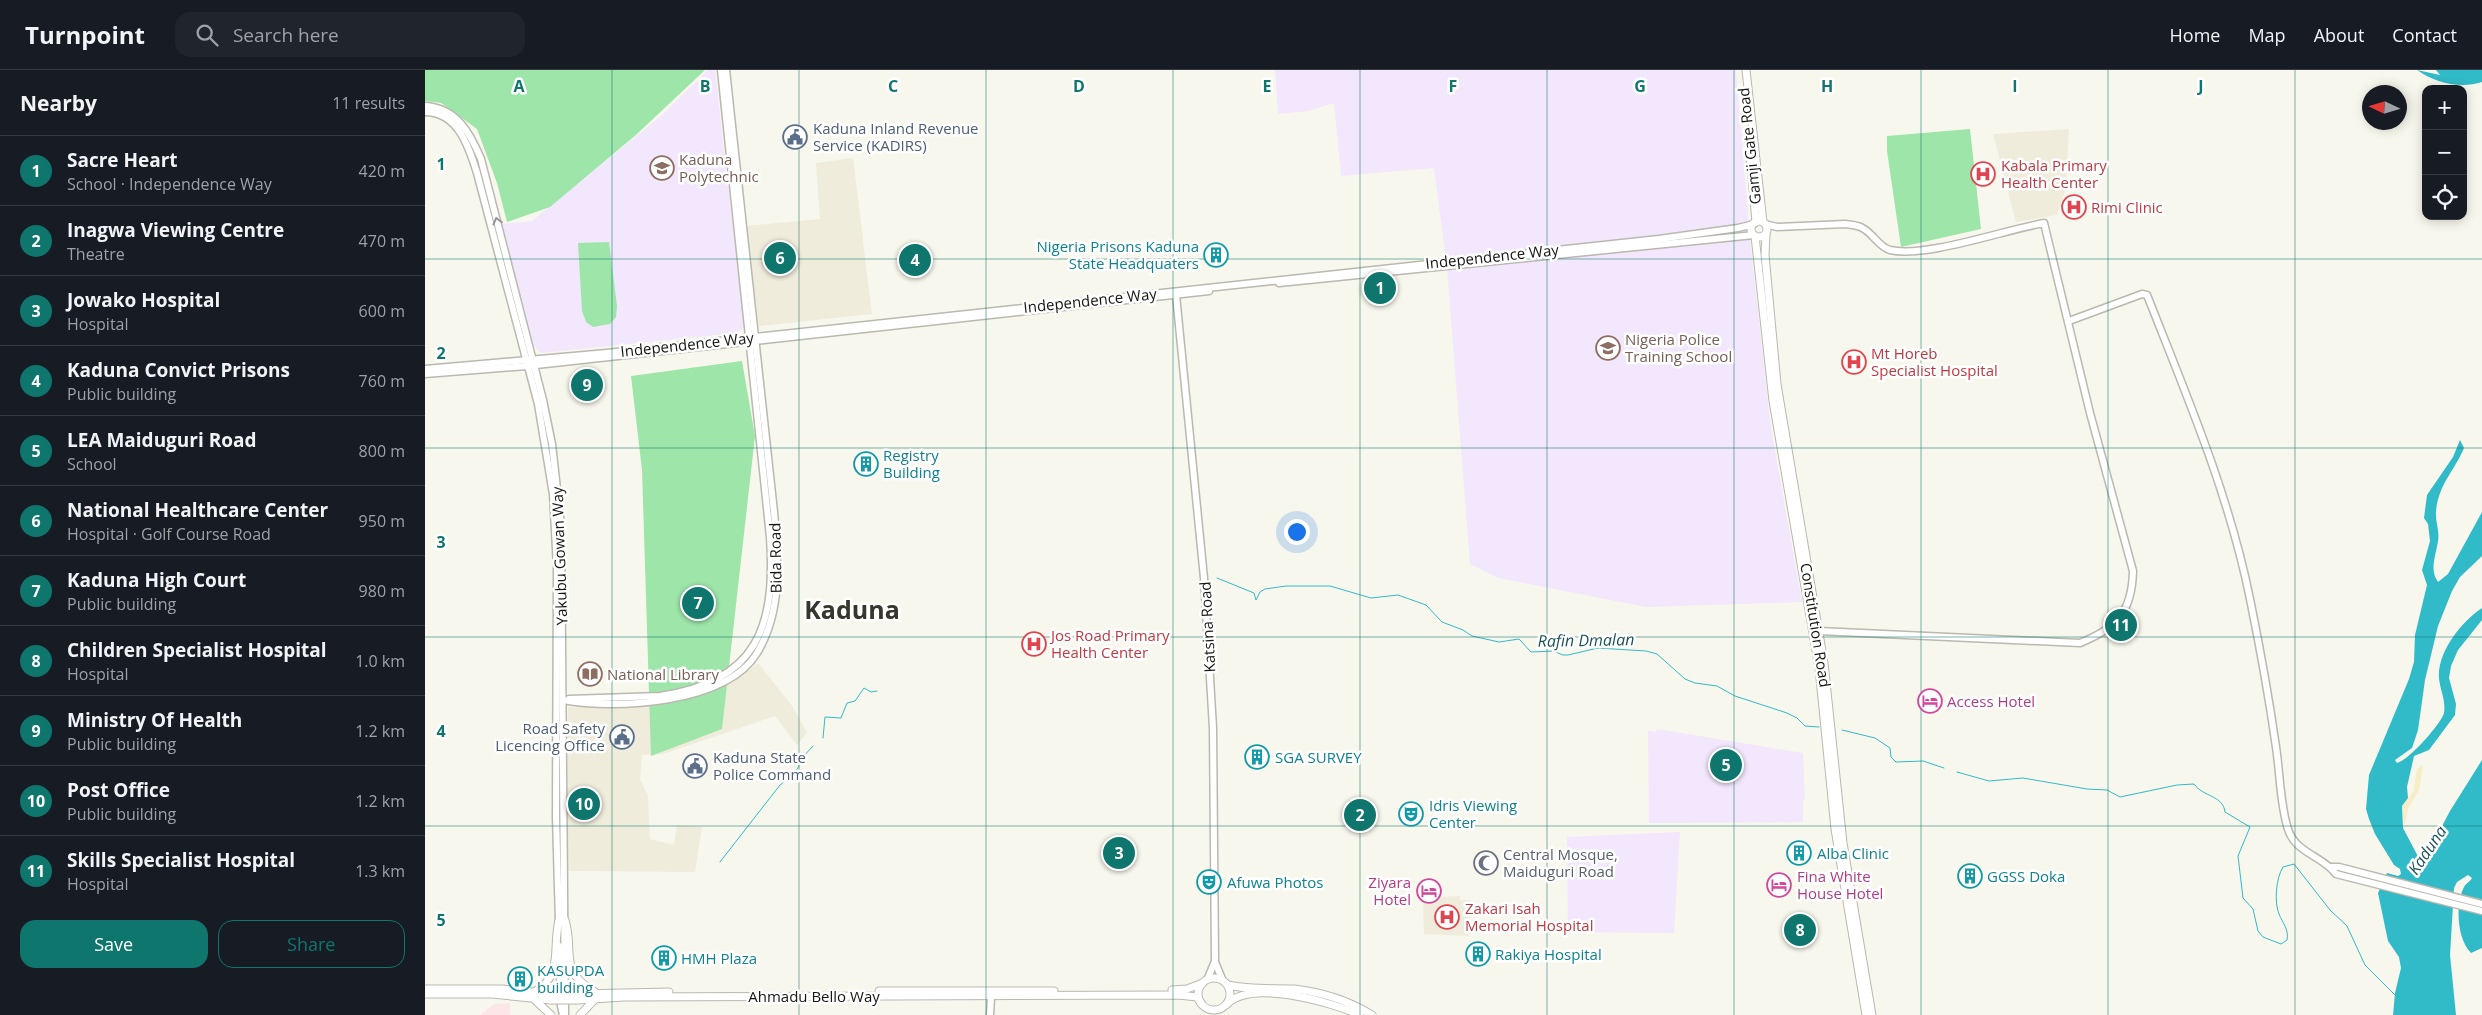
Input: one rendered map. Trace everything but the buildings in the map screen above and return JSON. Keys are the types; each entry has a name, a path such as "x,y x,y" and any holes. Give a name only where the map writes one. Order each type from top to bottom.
{"main road":[{"name":"Gamji Gate Road","path":"1742,70 1762,226"},
{"path":"1746,70 1761,202 1762,226 1759,237 1754,235"},
{"name":"Constitution Road","path":"1827,725 1826,679 1819,632 1805,567 1774,408 1754,235 1751,229 1762,226 1777,384 1805,567 1843,843 1872,1015"},
{"name":"Constitution Road","path":"1828,734 1835,828 1866,1015"},
{"path":"562,920 569,935 572,971 577,979 595,996 580,1015"},
{"path":"551,1015 533,996 546,985 553,974 556,935 562,920"},
{"path":"1360,1015 1334,1004 1295,995 1242,995 1214,1010 1205,1007 1201,1003 1198,990 1206,981 1221,979 1228,985 1242,989 1294,989 1343,1001 1372,1015"},
{"name":"Ahmadu Bello Way","path":"425,994 492,994 551,998 1180,990 1206,981"},
{"path":"1227,1004 1231,995 1228,985"},
{"name":"Ahmadu Bello Way","path":"425,989 488,988 533,996"},
{"name":"Ahmadu Bello Way","path":"595,996 991,997 1179,995 1197,997 1201,1003"}],"street":[{"path":"721,70 752,339"},
{"path":"726,70 752,339"},
{"name":"Yakubu Gowan Way","path":"425,106 449,113 472,136 485,172 533,358 534,376 552,444 561,525 560,701 564,1015"},
{"name":"Yakubu Gowan Way","path":"425,112 447,119 466,140 477,173 527,366 534,376"},
{"name":"Independence Way","path":"752,339 1659,239 1738,228 1845,224 1863,228 1887,249 1931,250 2044,223 2069,321"},
{"name":"Independence Way","path":"425,369 516,364 527,366 543,361 1754,235"},
{"path":"1819,632 2080,643 2097,636 2113,625 2124,612 2133,585 2133,571 2090,414 2069,321 2142,294 2147,295 2193,410 2235,538 2249,597 2272,723 2288,830 2298,848 2331,867 2336,874 2482,911"},
{"name":"Katsina Road","path":"1176,295 1205,587 1213,728 1215,961 1221,979"},
{"name":"Bida Road","path":"560,701 578,703 661,702 691,695 729,678 750,662 762,644 775,601 774,512 752,339"},
{"path":"523,348 516,364 534,376 543,361 530,350"},
{"name":"Independence Way","path":"425,374 516,364 525,359 533,358 543,361"},
{"path":"2331,867 2339,867 2482,904"},
{"name":"Katsina Road","path":"1206,981 1215,961"},
{"path":"990,1015 991,997"}],"shaded area":[{"name":"Kaduna Polytechnic","path":"708,70 715,70 744,325 742,329 736,333 541,353 531,344 502,224 532,221 662,115"},
{"name":"Nigeria Police Training School","path":"1275,70 1736,70 1751,249 1771,428 1802,602 1646,607 1498,578 1470,564 1447,268 1434,168 1341,176 1334,103 1309,111 1278,114"},
{"path":"2069,129 2066,188 2057,215 2016,222 1993,134"},
{"path":"853,158 872,314 759,326 745,226 820,219 816,163"},
{"path":"758,663 793,707 807,733 797,745 775,716 663,754 642,755 640,779 648,796 650,839 674,845 677,825 702,827 695,872 567,871 568,707 665,705 694,700 732,683"},
{"path":"1657,729 1803,753 1805,800 1803,800 1803,822 1649,823 1648,731 1656,732"},
{"path":"1680,832 1674,933 1568,932 1567,837"},
{"name":"Zakari Isah Memorial Hospital","path":"1460,896 1460,900 1471,900 1469,936 1424,934 1423,898"},
{"path":"510,1003 510,1015 480,1015 494,1004"}],"green space":[{"path":"425,70 705,70 637,134 550,207 507,222 497,183 477,129 441,103 425,101"},
{"path":"1970,129 1981,229 1901,247 1887,151 1887,136"},
{"path":"609,242 617,306 616,317 610,324 593,327 586,322 582,311 578,243"},
{"path":"742,361 755,436 722,729 651,756 642,470 631,376"}],"sand":[{"path":"2423,765 2419,790 2409,807 2404,826 2402,806 2413,792 2417,769"}],"water":[{"path":"2417,70 2440,75 2436,70 2482,70 2482,82 2466,85 2448,84 2424,75"},
{"path":"2460,440 2464,448 2440,493 2438,501 2436,515 2438,538 2434,562 2435,577 2438,582 2448,574 2482,512 2482,556 2460,577 2452,591 2438,626 2425,680 2418,730 2412,748 2395,760 2397,763 2409,755 2424,741 2442,718 2444,704 2439,668 2442,658 2446,648 2459,629 2482,608 2482,620 2458,650 2451,666 2449,678 2456,704 2455,715 2429,750 2414,756 2407,787 2408,798 2402,806 2403,828 2422,864 2450,811 2482,760 2482,948 2471,953 2466,947 2460,931 2459,903 2464,887 2472,878 2468,875 2457,882 2454,888 2450,955 2456,1015 2393,1015 2395,993 2401,968 2399,957 2388,941 2378,893 2387,873 2398,876 2401,874 2400,869 2394,865 2375,834 2369,819 2366,809 2369,775 2409,679 2414,662 2415,635 2427,585 2422,570 2430,541 2428,524 2424,518 2427,495 2453,457"}],"waterway":[{"name":"Rafin Dmalan","path":"1217,578 1254,593 1256,600 1260,592 1265,589 1286,586 1330,586 1371,598 1398,595 1426,605 1442,622 1463,630 1472,636 1499,642 1519,639 1531,652 1553,651 1568,655 1598,648 1646,651 1657,654 1685,679 1695,683 1717,686 1735,696 1787,713 1797,718 1805,726 1819,727"},
{"path":"823,738 825,717 841,718 847,703 855,701 864,688 871,692 877,691"},
{"path":"1842,730 1875,738 1890,748 1891,757 1896,762 1923,761 1944,768"},
{"path":"720,862 780,785 796,770 801,759 813,746"},
{"path":"1957,772 1989,781 2023,778 2087,789 2107,790 2120,797 2177,785 2194,784 2221,802 2225,812 2250,827 2238,856 2243,898 2253,909 2258,931 2263,937 2281,944 2287,940 2286,930 2277,909 2277,890 2283,867 2294,864 2330,910 2347,926 2365,965 2395,995"}],"place":[{"name":"Kaduna Inland Revenue Service (KADIRS)","path":"795,137"},
{"name":"Kaduna Polytechnic","path":"662,168"},
{"name":"Kabala Primary Health Center","path":"1983,174"},
{"name":"Rimi Clinic","path":"2074,207"},
{"name":"Nigeria Prisons Kaduna State Headquaters","path":"1216,255"},
{"name":"National Healthcare Center","path":"780,258"},
{"name":"Kaduna Convict Prisons","path":"915,260"},
{"name":"Sacre Heart","path":"1380,288"},
{"name":"Nigeria Police Training School","path":"1608,348"},
{"name":"Mt Horeb Specialist Hospital","path":"1854,362"},
{"name":"Ministry Of Health","path":"587,385"},
{"name":"Registry Building","path":"866,464"},
{"name":"Kaduna High Court","path":"698,603"},
{"name":"Skills Specialist Hospital","path":"2121,625"},
{"name":"Jos Road Primary Health Center","path":"1034,644"},
{"name":"National Library","path":"590,674"},
{"name":"Access Hotel","path":"1930,701"},
{"name":"Road Safety Licencing Office","path":"622,737"},
{"name":"SGA SURVEY","path":"1257,757"},
{"name":"LEA Maiduguri Road","path":"1726,765"},
{"name":"Kaduna State Police Command","path":"695,766"},
{"name":"Post Office","path":"584,804"},
{"name":"Idris Viewing Center","path":"1411,814"},
{"name":"Inagwa Viewing Centre","path":"1360,815"},
{"name":"Jowako Hospital","path":"1119,853"},
{"name":"Alba Clinic","path":"1799,853"},
{"name":"Central Mosque, Maiduguri Road","path":"1486,863"},
{"name":"GGSS Doka","path":"1970,876"},
{"name":"Afuwa Photos","path":"1209,882"},
{"name":"Fina White House Hotel","path":"1779,885"},
{"name":"Ziyara Hotel","path":"1429,891"},
{"name":"Zakari Isah Memorial Hospital","path":"1447,917"},
{"name":"Children Specialist Hospital","path":"1800,930"},
{"name":"Rakiya Hospital","path":"1478,954"},
{"name":"HMH Plaza","path":"664,958"},
{"name":"KASUPDA building","path":"520,979"}],"district":[{"name":"Kaduna","path":"852,609"}]}
